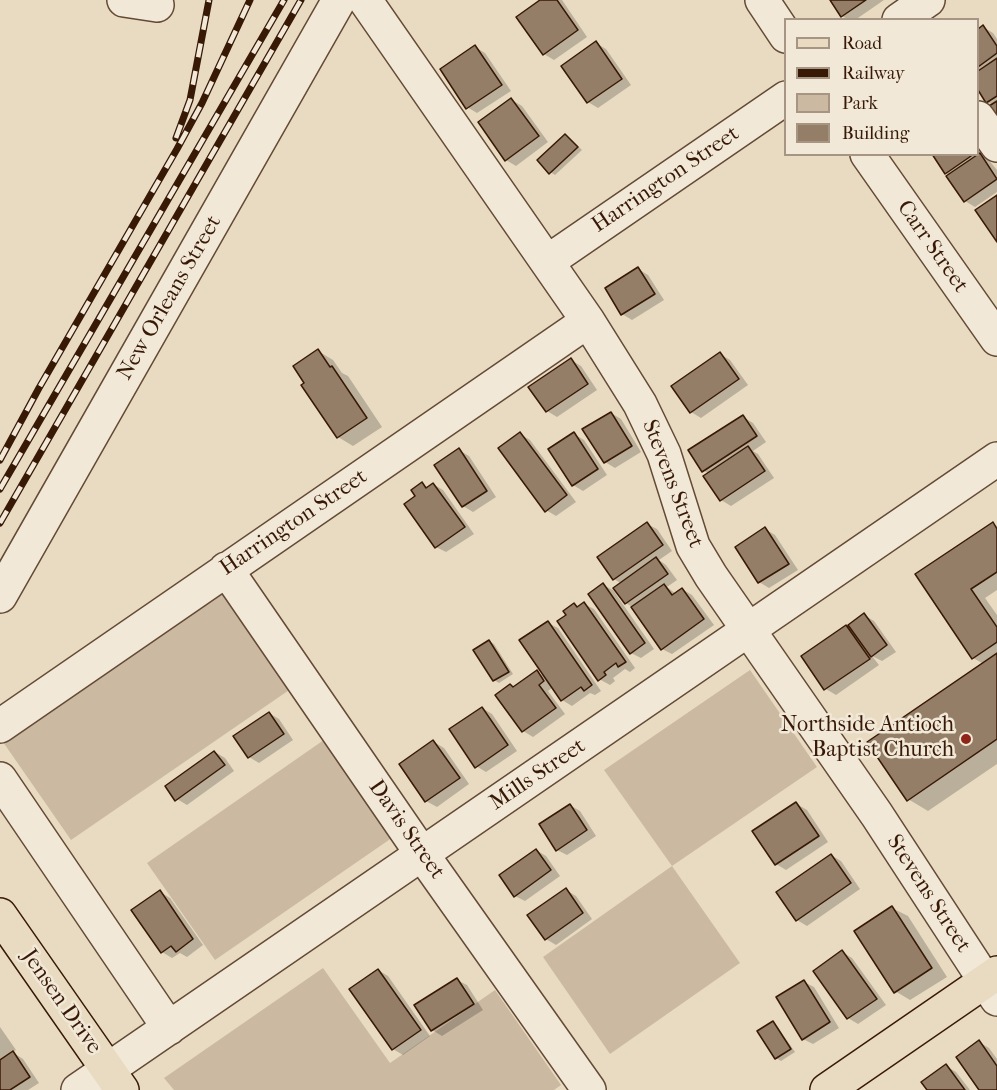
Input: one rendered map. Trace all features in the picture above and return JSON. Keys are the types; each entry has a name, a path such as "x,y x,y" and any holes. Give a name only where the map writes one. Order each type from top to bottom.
{"main road":[{"name":"Jensen Drive","path":"0,915 115,1080"},
{"path":"827,1090 993,985"}],"street":[{"path":"124,0 157,5"},
{"name":"New Orleans Street","path":"0,596 339,0"},
{"name":"Stevens Street","path":"365,0 588,321 640,404 664,454 693,546 748,630 993,985"},
{"path":"762,0 784,33"},
{"name":"Harrington Street","path":"547,262 784,99"},
{"path":"979,119 997,145"},
{"name":"Carr Street","path":"868,156 997,339"},
{"name":"Harrington Street","path":"0,726 588,321"},
{"name":"Mills Street","path":"78,1090 115,1080 169,1028 997,459"},
{"name":"Davis Street","path":"226,569 422,854 589,1090"},
{"path":"0,779 169,1028"}],"green space":[{"path":"221,592 233,596 295,686 71,840 3,742"},
{"path":"750,670 817,767 672,866 604,770"},
{"path":"331,735 399,833 215,960 147,863"},
{"path":"672,866 740,963 610,1054 543,957"},
{"path":"323,968 390,1063 495,990 561,1085 554,1090 174,1090 164,1078"}],"building":[{"path":"540,0 557,0 578,30 543,55 516,17"},
{"path":"830,0 866,0 841,17"},
{"path":"983,25 997,46 997,53 979,66 979,28"},
{"path":"596,41 622,79 587,103 561,66"},
{"path":"475,45 502,85 466,109 440,69"},
{"path":"997,58 997,96 986,103 979,92 979,70"},
{"path":"511,98 539,136 505,161 478,122"},
{"path":"997,101 997,118 989,106"},
{"path":"565,134 578,147 549,174 537,160"},
{"path":"979,154 997,179 964,202 946,176 979,156"},
{"path":"933,156 971,156 945,174"},
{"path":"997,195 997,242 975,210"},
{"path":"638,267 655,294 621,315 605,288"},
{"path":"318,349 367,418 337,438 301,385 304,383 293,366"},
{"path":"720,352 739,379 690,413 671,386"},
{"path":"571,358 588,384 546,412 528,387"},
{"path":"611,412 632,446 604,463 582,429"},
{"path":"743,415 757,436 702,472 688,450"},
{"path":"520,432 567,495 545,512 498,448"},
{"path":"574,432 598,469 572,486 548,449"},
{"path":"748,446 765,471 720,501 703,476"},
{"path":"459,448 487,491 462,507 434,465"},
{"path":"422,482 426,488 433,483 465,527 435,548 404,504 415,496 411,490"},
{"path":"647,522 663,545 613,580 597,557"},
{"path":"993,522 997,529 997,572 971,589 997,627 997,642 972,659 915,574"},
{"path":"765,527 789,564 758,583 735,547"},
{"path":"656,557 668,574 625,604 613,588"},
{"path":"603,583 645,643 630,654 588,594"},
{"path":"664,584 672,595 682,588 704,619 661,650 631,607"},
{"path":"584,602 626,662 618,667 616,663 604,672 606,675 598,681 557,621 566,615 563,611 574,603 577,607"},
{"path":"864,613 887,645 871,657 848,625"},
{"path":"548,621 592,685 584,691 581,687 561,701 519,640"},
{"path":"846,625 870,659 824,690 801,656"},
{"path":"489,640 509,672 493,681 473,650"},
{"path":"997,653 997,739 907,801 867,742"},
{"path":"537,670 544,681 539,685 556,708 522,732 495,695 510,684 513,687"},
{"path":"482,707 508,745 475,768 449,729"},
{"path":"269,712 284,734 248,758 233,736"},
{"path":"433,740 460,778 425,802 399,764"},
{"path":"214,751 225,765 175,801 165,786"},
{"path":"796,802 819,836 775,865 752,831"},
{"path":"570,804 587,830 556,851 539,824"},
{"path":"536,849 551,870 514,897 499,875"},
{"path":"831,854 851,883 796,921 776,892"},
{"path":"566,888 583,913 545,940 527,915"},
{"path":"160,890 193,939 176,952 171,946 161,953 131,910"},
{"path":"892,906 932,968 894,993 854,931"},
{"path":"842,950 877,999 847,1019 813,971"},
{"path":"378,969 421,1030 392,1050 349,989"},
{"path":"457,978 474,1004 431,1031 414,1005"},
{"path":"804,980 830,1022 802,1040 776,997"},
{"path":"773,1021 791,1049 775,1059 757,1031"},
{"path":"979,1040 997,1066 997,1090 979,1090 956,1057"},
{"path":"13,1051 30,1077 10,1090 0,1090 0,1060"},
{"path":"946,1064 965,1090 927,1090 921,1082"}],"railway":[{"path":"176,138 190,100 209,0"},
{"path":"0,460 177,149 202,103 250,0"},
{"path":"0,489 284,0"},
{"path":"0,523 301,0"}],"place":[{"name":"Northside Antioch Baptist Church","path":"966,739"}]}
